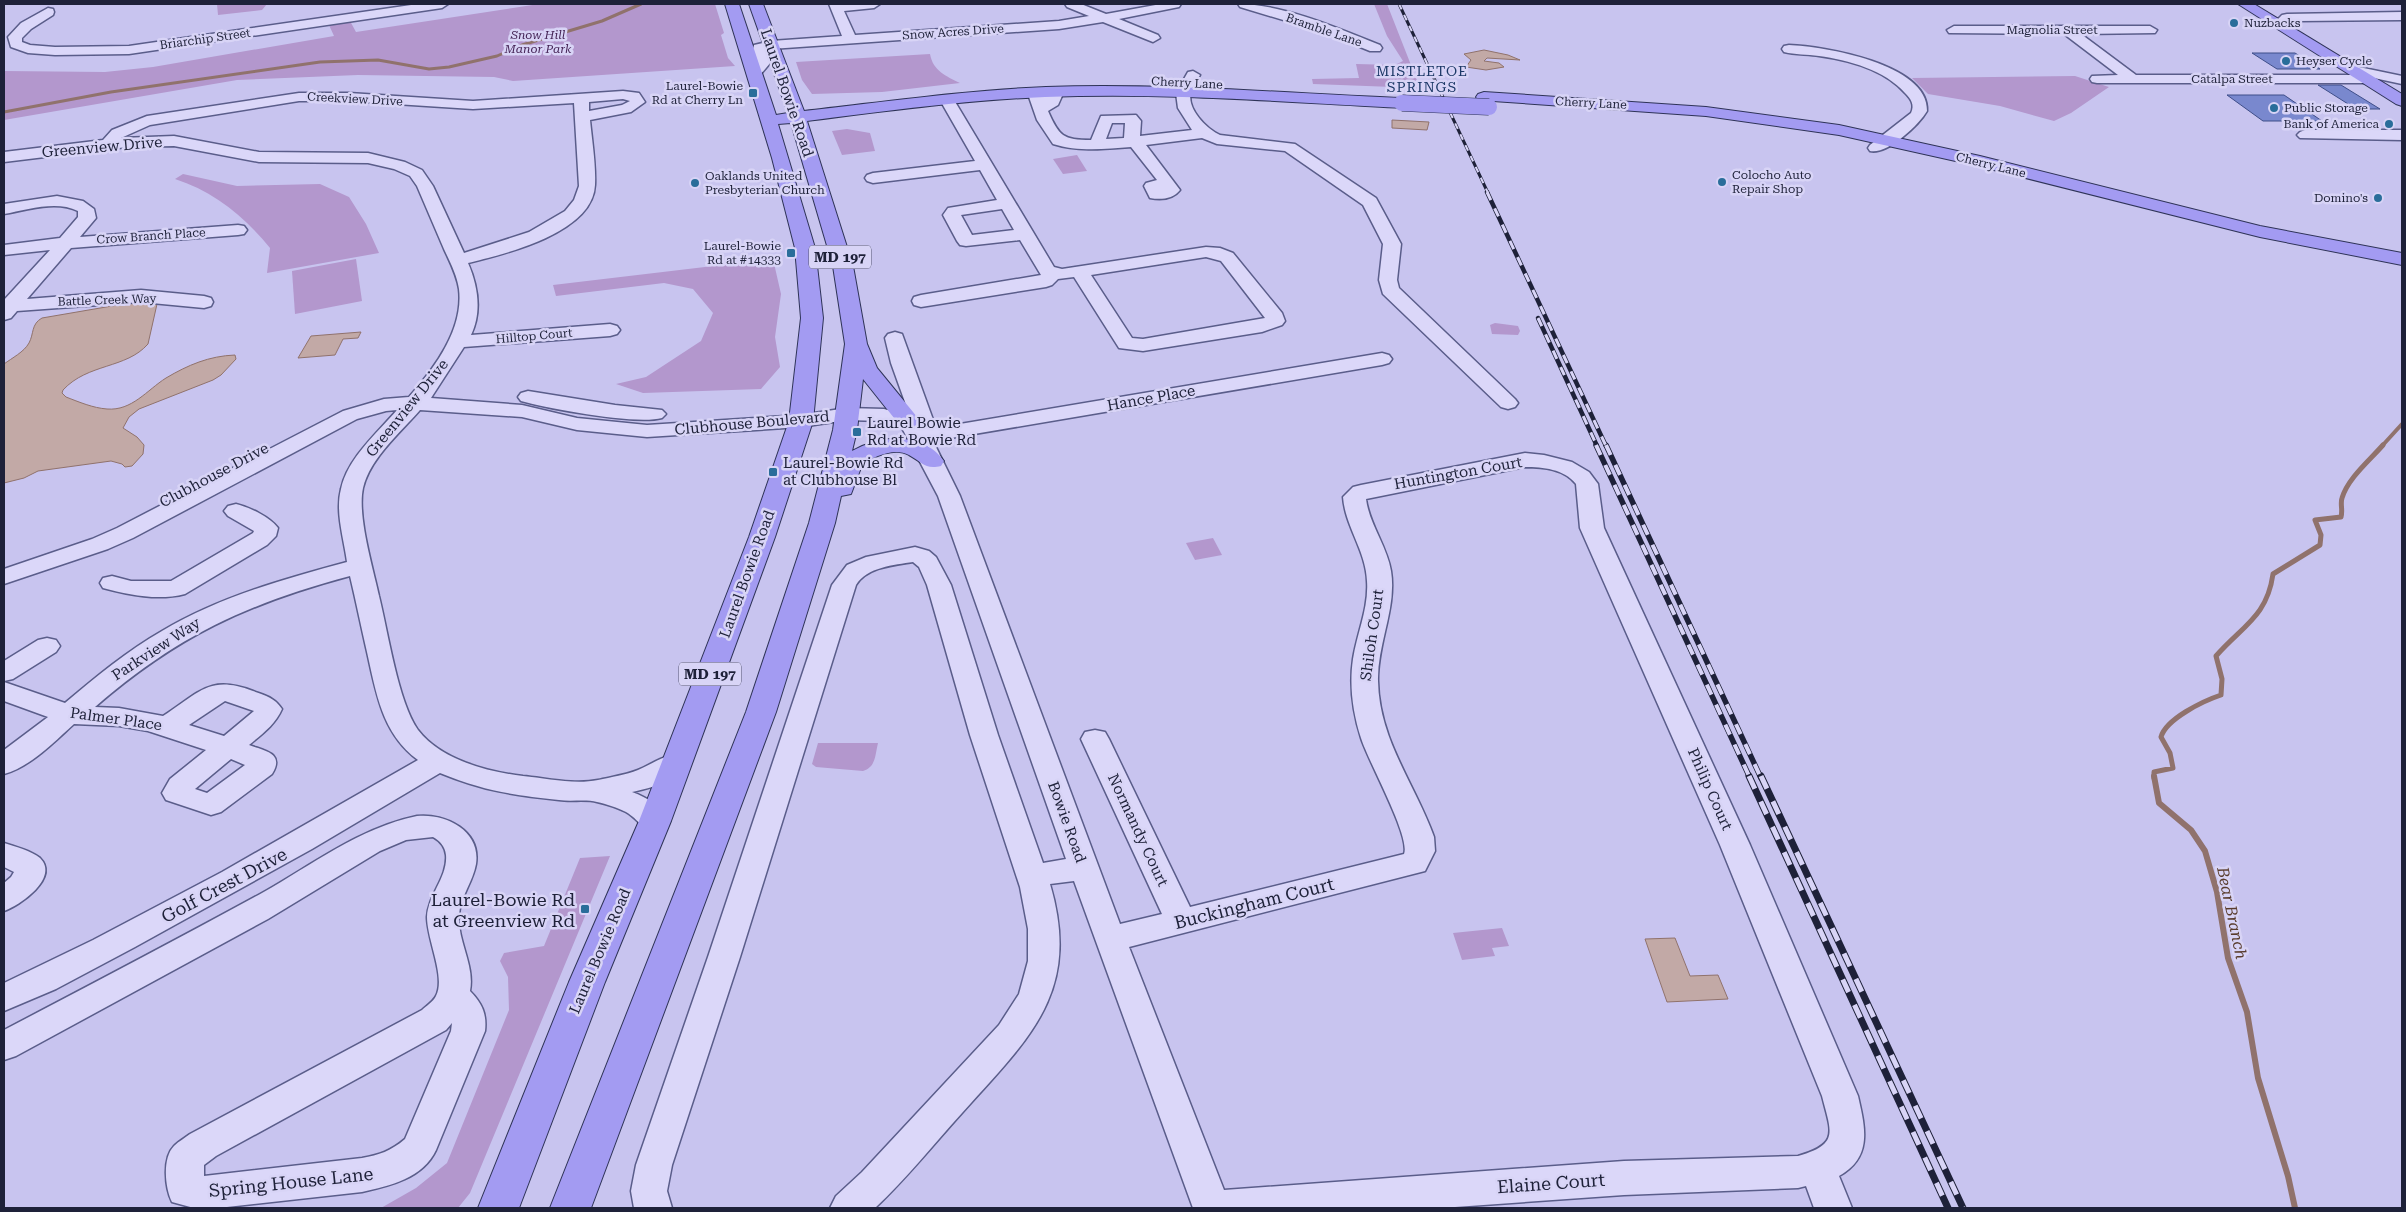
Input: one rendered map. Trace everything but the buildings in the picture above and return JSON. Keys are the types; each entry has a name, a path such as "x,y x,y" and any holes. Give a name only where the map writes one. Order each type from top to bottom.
{"main road":[{"name":"Laurel Bowie Road","path":"498,1208 586,982 655,821 762,537 802,413 812,318 809,278 801,231 755,72 732,4"},
{"name":"Laurel Bowie Road","path":"570,1208 761,712 822,523 847,414 856,344 837,244 796,112 756,4"},
{"path":"2245,4 2402,101"},
{"name":"Cherry Lane","path":"796,112 1046,90 1188,84 1486,102 1641,114 1712,121 1881,144 2258,230 2402,259"},
{"name":"Cherry Lane","path":"767,116 972,88 1046,90"},
{"name":"Cherry Lane","path":"1881,144 2260,244 2402,271"},
{"path":"856,344 867,370 915,430"},
{"path":"822,523 832,517 836,510 848,466 857,457 876,449 897,445 915,448 932,461"}],"street":[{"name":"Briarchip Street","path":"48,12 20,32 16,37 16,44 37,50 100,51 331,14 442,4"},
{"path":"850,39 836,6 874,4"},
{"path":"1071,4 1153,38"},
{"name":"Snow Acres Drive","path":"771,45 1059,25 1175,4"},
{"name":"Bramble Lane","path":"1245,4 1328,29 1375,48"},
{"path":"2358,4 2402,28"},
{"path":"2281,7 2298,17"},
{"path":"2280,24 2287,18 2298,17 2402,16"},
{"name":"Magnolia Street","path":"1954,30 2150,30"},
{"path":"2067,30 2133,79"},
{"path":"755,72 764,62 758,53 759,48 771,45"},
{"path":"1789,49 1818,51 1850,59 1885,72 1906,85 1918,100 1920,109 1912,121 1881,144"},
{"path":"2354,70 2402,80"},
{"name":"Catalpa Street","path":"2097,79 2367,79"},
{"path":"2386,91 2392,83 2402,80"},
{"path":"1188,84 1187,112 1204,133"},
{"path":"1046,90 1055,96 1055,99 1040,109 1058,141 1069,144 1096,144 1204,133 1217,138 1289,147 1366,198 1392,244 1388,280 1390,290 1508,402"},
{"name":"Creekview Drive","path":"109,144 117,133 146,121 299,97 353,97 464,105 628,95 636,97 638,102 626,110 584,116"},
{"path":"459,260 532,238 559,223 579,206 586,193 584,116 581,98"},
{"path":"947,100 1046,269 1052,274"},
{"path":"1096,144 1105,121 1112,117 1131,118 1133,121 1131,136 1168,183"},
{"path":"2304,135 2402,135"},
{"name":"Greenview Drive","path":"4,157 109,144 174,141 259,157 347,157 377,160 409,169 421,179 459,260 468,289 469,299 467,319 459,342 420,397 367,457 354,480 351,494 351,513 360,566 392,705 402,726 415,744 438,761 482,779 505,784 568,791 597,791 637,805 655,821"},
{"path":"873,178 986,164"},
{"path":"4,208 61,202 81,205 86,209 87,218 6,308"},
{"path":"1009,203 961,210 954,212 952,215 966,241 1027,234"},
{"name":"Crow Branch Place","path":"4,250 64,243 238,230"},
{"path":"922,301 1046,281 1052,274 1206,252 1220,253 1227,257 1275,317 1275,321 1262,326 1144,346 1126,344 1100,300 1079,271"},
{"name":"Battle Creek Way","path":"6,308 141,296 204,302"},
{"name":"Hilltop Court","path":"459,342 610,330"},
{"name":"Bowie Road","path":"895,338 901,362 925,428 915,430 949,496 1110,939 1214,1208"},
{"name":"Hance Place","path":"915,430 1382,358"},
{"name":"Clubhouse Drive","path":"4,566 114,527 335,413 401,394 420,397"},
{"name":"Clubhouse Boulevard","path":"420,397 522,411 577,424 647,431 802,413 847,414"},
{"name":"Clubhouse Drive","path":"4,577 125,533 350,414 420,397"},
{"path":"847,414 884,415 915,430"},
{"name":"Huntington Court","path":"1354,504 1356,495 1370,490 1517,461 1545,461 1570,469"},
{"name":"Philip Court","path":"1570,469 1583,480 1588,488 1588,516 1592,528 1734,845 1846,1115"},
{"name":"Shiloh Court","path":"1354,504 1368,534 1379,571 1378,604 1366,660 1366,698 1380,755 1413,823 1421,845 1418,859 1414,863 1399,868"},
{"path":"176,593 264,536 266,528 236,511"},
{"path":"653,1208 649,1191 654,1165 724,957 844,584 849,575 866,565 915,554 922,556 967,548"},
{"path":"849,1208 875,1184 1011,1035 1033,1002 1041,978 1045,946 1042,917 1030,876 939,585 930,564 922,556"},
{"name":"Parkview Way","path":"4,764 134,661 204,617 268,592 360,566"},
{"path":"112,583 124,587 176,593 204,617"},
{"path":"4,673 47,646"},
{"name":"Palmer Place","path":"4,692 69,714 119,717 168,726 228,747 265,716 268,709 265,704 230,692 219,692 168,726"},
{"name":"Normandy Court","path":"1095,739 1180,921"},
{"name":"Golf Crest Drive","path":"4,998 120,940 292,848 438,761"},
{"path":"597,791 645,779 677,763"},
{"path":"4,1046 140,976 301,886 359,850 401,830 428,826 446,830 454,838 461,857 462,865 458,878 444,904 443,916 444,935 455,976 456,987 454,996"},
{"path":"4,854 29,866 30,874 27,882 4,899"},
{"path":"1030,876 1084,868"},
{"name":"Buckingham Court","path":"1110,939 1399,868"},
{"path":"120,940 140,976"},
{"name":"Spring House Lane","path":"454,996 467,1009 471,1017 468,1031 418,1150 408,1160 385,1171 362,1175 204,1193 184,1190 186,1158 203,1145 434,1020 444,1012 454,996"},
{"name":"Elaine Court","path":"1214,1208 1270,1206 1624,1178 1798,1172 1817,1168 1835,1159 1846,1146 1848,1129 1846,1115"},
{"path":"1817,1168 1833,1208"}],"green space":[{"path":"217,4 267,4 262,10 218,15"},
{"name":"Snow Hill Manor Park","path":"539,4 715,4 724,33 721,35 728,58 735,66 513,81 494,77 358,75 237,80 4,120 4,71 105,72 153,67 334,36 329,25 319,24 350,21 356,32"},
{"path":"1374,4 1387,4 1420,88 1313,84 1312,79 1359,78 1356,64 1395,65 1403,61 1387,36"},
{"path":"930,54 937,69 960,83 882,92 812,94 802,80 796,62"},
{"path":"2075,76 2109,87 2071,113 2054,121 2000,106 1928,94 1912,78"},
{"path":"847,129 870,133 875,151 842,155 832,131"},
{"path":"1077,155 1087,171 1063,174 1053,159"},
{"path":"183,174 237,186 320,184 349,197 366,224 379,253 267,273 270,248 250,226 227,206 202,190 175,179"},
{"path":"356,259 362,301 295,314 292,271"},
{"path":"773,259 781,294 775,337 780,367 761,389 643,393 616,384 646,377 701,341 713,313 693,289 664,283 556,296 553,285"},
{"path":"1495,323 1518,326 1520,331 1518,335 1492,334 1490,325"},
{"path":"1213,538 1222,555 1195,560 1186,543"},
{"path":"818,743 878,743 873,764 863,771 816,767 812,764"},
{"path":"610,856 470,1193 458,1208 381,1208 416,1188 447,1163 509,1010 508,977 500,961 504,953 544,946 580,858"},
{"path":"1502,928 1509,946 1492,948 1495,956 1462,960 1453,933"}],"shaded area":[{"path":"1484,50 1508,55 1520,60 1487,58 1484,61 1499,63 1504,67 1486,70 1466,67 1471,60 1464,54"},
{"path":"1392,120 1429,122 1427,130 1392,128"},
{"path":"141,301 157,304 148,344 129,358 95,370 73,381 63,390 62,393 66,397 97,407 116,409 139,399 166,378 191,365 225,356 235,355 236,359 221,375 213,380 139,409 129,417 123,428 137,437 144,445 143,454 132,466 125,467 122,464 111,461 38,471 24,478 4,483 4,364 27,346 31,340 34,326 42,318"},
{"path":"361,332 358,338 343,339 335,355 298,358 311,336"},
{"path":"1675,938 1690,976 1718,975 1728,999 1667,1002 1645,939"}],"waterway":[{"path":"4,112 111,92 320,62 378,60 429,69 449,67 497,56 522,45 602,21 641,4"},
{"name":"Bear Branch","path":"2382,446 2402,424"},
{"name":"Bear Branch","path":"2154,776 2154,772 2173,768 2170,753 2161,737 2164,730 2177,717 2221,695 2222,679 2216,656 2259,611 2270,589 2273,574 2320,545 2321,535 2315,520 2341,517 2342,498 2349,483 2383,445"},
{"name":"Bear Branch","path":"2154,776 2159,803 2191,830 2205,851 2217,892 2228,958 2247,1012 2258,1078 2288,1176 2295,1208"}],"railway":[{"path":"1399,4 1488,193"},
{"path":"1487,192 1606,446"},
{"path":"1538,318 1597,446"},
{"path":"1596,445 1750,778"},
{"path":"1606,445 1761,778"},
{"path":"1749,776 1948,1208"},
{"path":"1761,776 1963,1208"}],"place":[{"name":"Nuzbacks","path":"2234,23"},
{"name":"Heyser Cycle","path":"2286,61"},
{"name":"Laurel-Bowie Rd at Cherry Ln","path":"753,93"},
{"name":"Public Storage","path":"2274,108"},
{"name":"Bank of America","path":"2389,124"},
{"name":"Colocho Auto Repair Shop","path":"1722,182"},
{"name":"Oaklands United Presbyterian Church","path":"695,183"},
{"name":"Domino's","path":"2378,198"},
{"name":"Laurel-Bowie Rd at #14333","path":"791,253"},
{"name":"Laurel Bowie Rd at Bowie Rd","path":"857,432"},
{"name":"Laurel-Bowie Rd at Clubhouse Bl","path":"773,472"},
{"name":"Laurel-Bowie Rd at Greenview Rd","path":"585,909"}],"district":[{"name":"MISTLETOE SPRINGS","path":"1422,79"}]}
